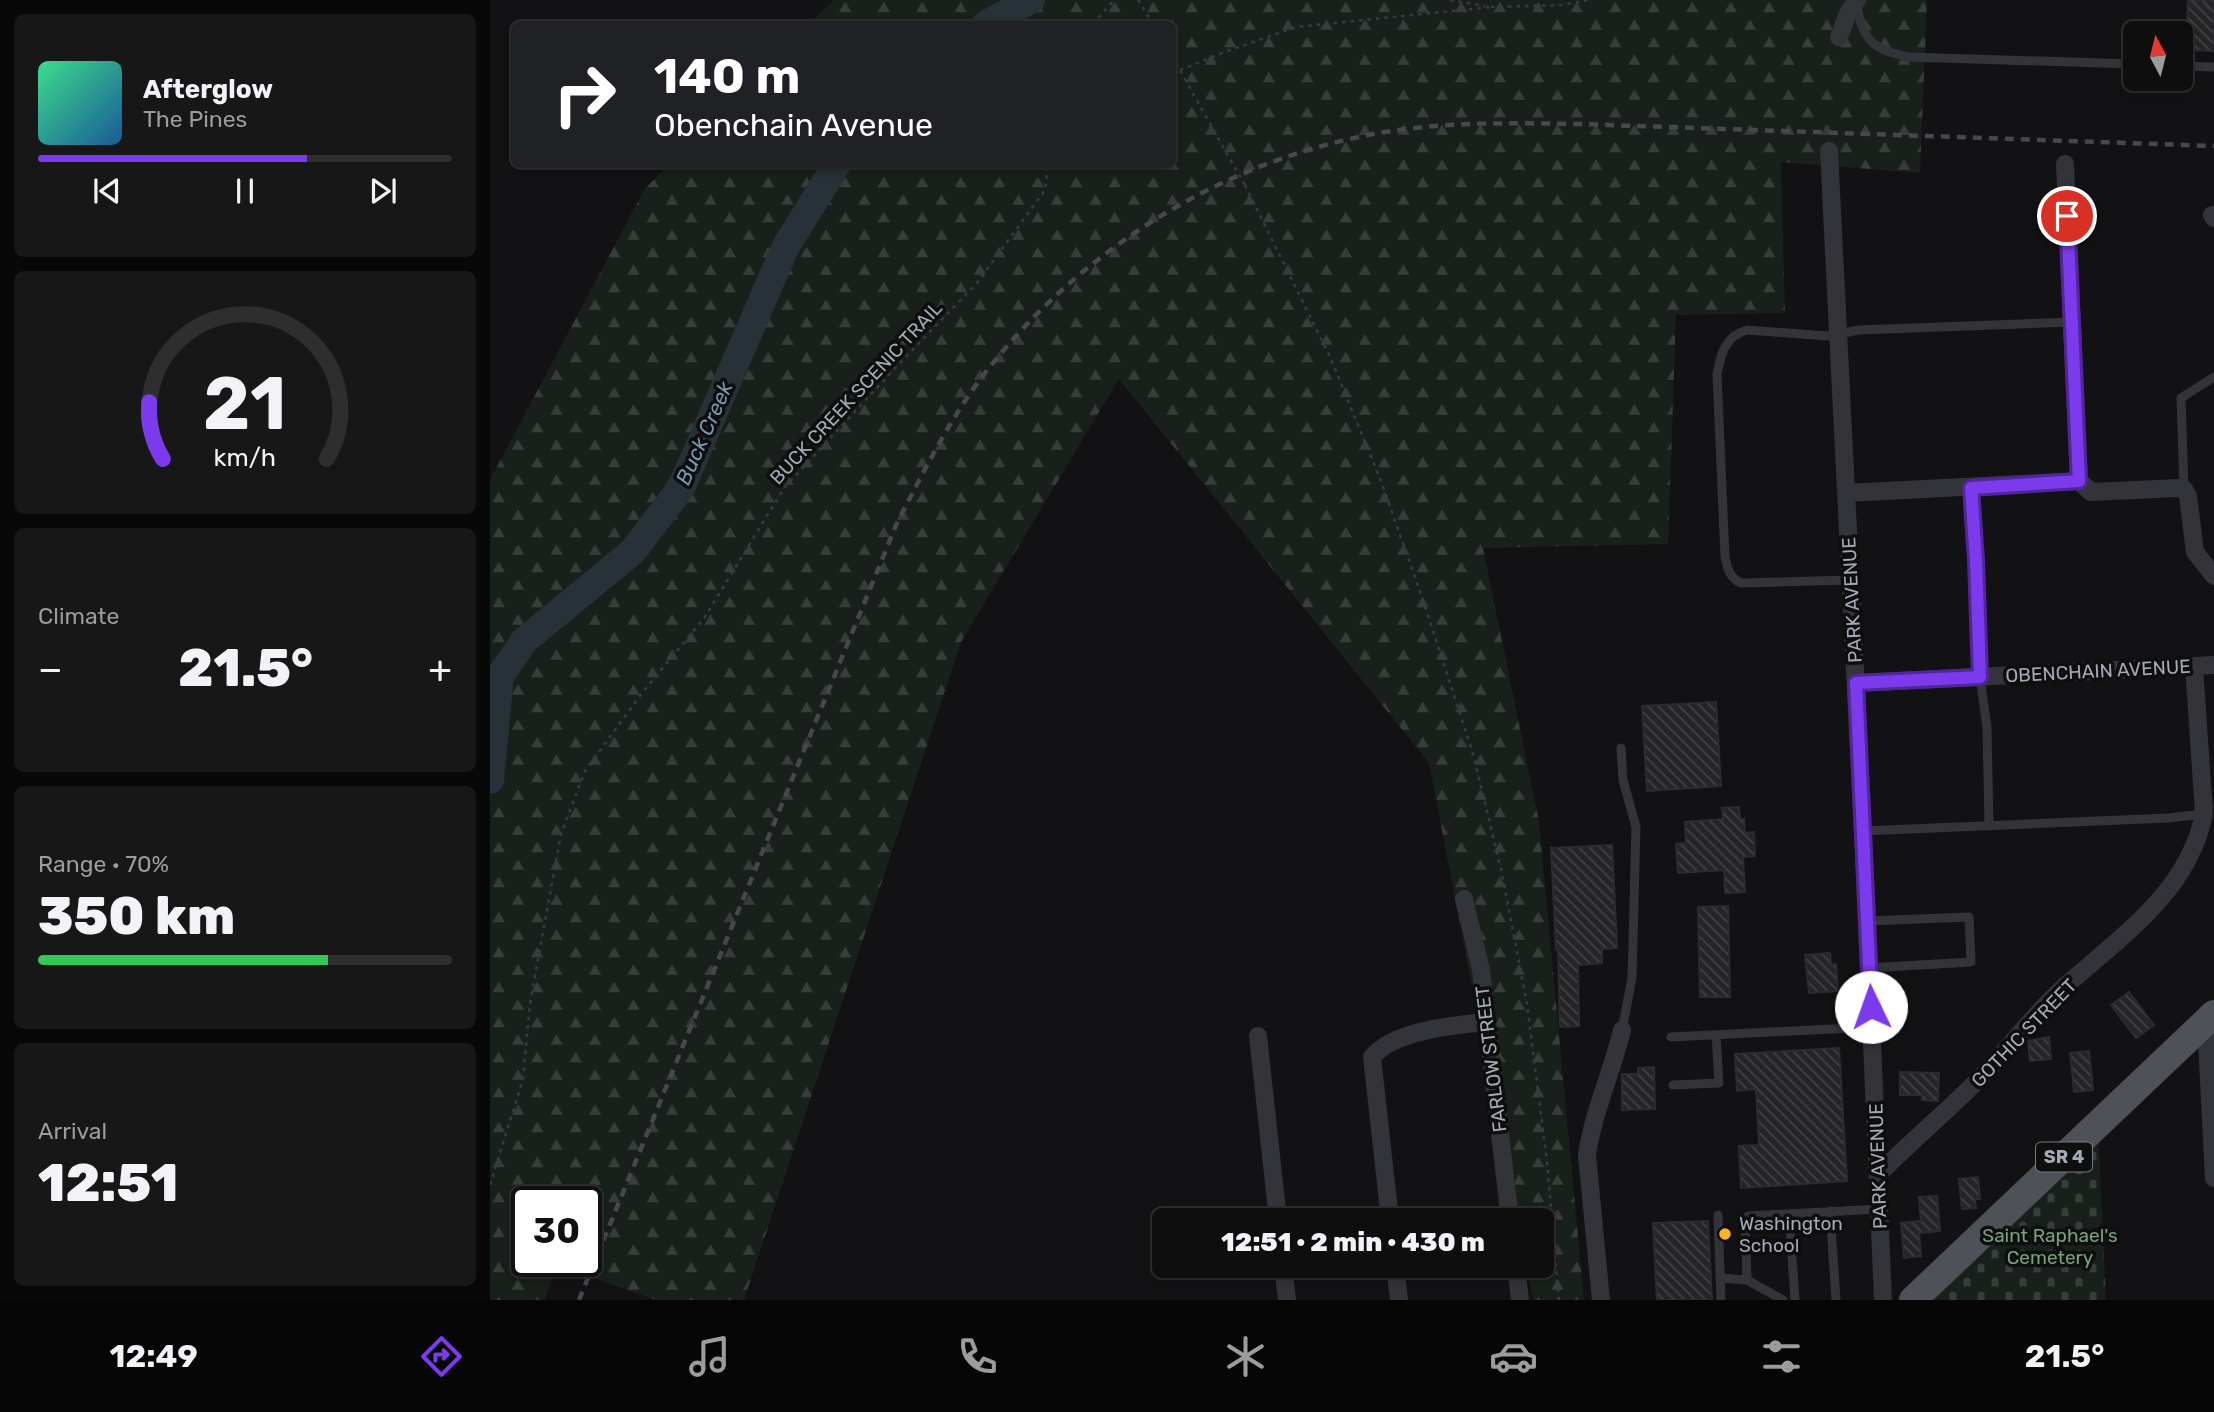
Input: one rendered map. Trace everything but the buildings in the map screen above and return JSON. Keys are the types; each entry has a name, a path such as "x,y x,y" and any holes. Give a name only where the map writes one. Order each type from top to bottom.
{"main road":[{"name":"SR 4","path":"1913,1300 2210,1018"}],"street":[{"path":"1839,37 1848,13 1856,1"},
{"name":"PARK AVENUE","path":"1829,151 1883,1300"},
{"path":"2065,164 2079,481 2091,492 2184,489 2188,496 2192,544 2195,552 2210,564"},
{"path":"1847,493 2079,481"},
{"name":"GOTHIC STREET","path":"2194,666 2204,814"},
{"name":"OBENCHAIN AVENUE","path":"1856,683 2214,666"},
{"name":"GOTHIC STREET","path":"1878,1175 1976,1083 2063,988 2123,938 2152,908 2191,854 2200,834 2208,797 2214,786"},
{"name":"FARLOW STREET","path":"1464,900 1481,970 1509,1208"},
{"path":"2210,1018 2214,1178"},
{"path":"1389,1208 1372,1057 1379,1048 1401,1038 1488,1022"},
{"path":"1601,1300 1587,1155 1622,1030"},
{"path":"1258,1037 1277,1208"},
{"path":"1284,1278 1287,1300"},
{"path":"1396,1278 1399,1300"},
{"path":"1517,1278 1520,1300"}],"lane":[{"path":"1856,1 1861,28 1866,37 1876,46 1908,57 2123,64"},
{"path":"2193,66 2214,67"},
{"path":"1851,580 1741,583 1733,579 1728,572 1717,404 1717,374 1723,348 1738,333 1747,330 1819,336 1859,330 2072,322"},
{"path":"2184,489 2181,398 2214,377"},
{"path":"1971,488 1980,677 1987,728 1989,826"},
{"path":"1621,748 1623,780 1636,827 1632,978 1622,1030"},
{"path":"1863,831 2168,818 2204,814"},
{"path":"1867,921 1969,917 1971,962 1869,968"},
{"path":"1671,1037 1872,1027"},
{"path":"1673,1085 1719,1083 1716,1035"},
{"path":"1747,1280 1746,1218 1879,1209"},
{"path":"1830,1211 1836,1300"},
{"path":"1789,1214 1795,1300"},
{"path":"1718,1215 1721,1300"},
{"path":"1720,1278 1747,1280 1783,1300"}],"path":[{"path":"1096,21 1114,0"},
{"path":"1138,0 1151,21"},
{"path":"1450,0 1490,7"},
{"path":"1181,70 1296,27 1490,7 1562,5 1588,0"},
{"path":"1176,62 1245,185 1331,359 1381,481 1474,757 1502,874 1527,1004 1547,1162 1559,1300"},
{"name":"BUCK CREEK SCENIC TRAIL","path":"490,1185 523,1079 530,1003 561,834 585,771 642,692 705,617 784,488 977,283 1045,190 1048,168"}],"green space":[{"path":"834,0 1927,0 1920,173 1781,162 1785,313 1676,315 1668,544 1483,548 1539,822 1584,1300 1533,1300 1529,1278 1554,1278 1554,1208 1515,1208 1429,763 1119,379 961,642 744,1300 656,1300 590,1277 602,1277 602,1186 511,1186 511,1277 553,1277 544,1300 490,1300 490,480 644,190 665,168 1176,168 1176,21 812,21"},
{"name":"Saint Raphael's Cemetery","path":"2098,1124 2106,1300 1935,1300 1934,1280"}],"waterway":[{"name":"Buck Creek","path":"992,21 1031,0"},
{"name":"Buck Creek","path":"490,780 500,676 524,641 633,551 681,488 786,246 835,168"}],"railway":[{"path":"579,1300 897,523 947,430 982,377 1019,333 1060,292 1104,255 1151,222 1201,193 1254,169 1308,150 1364,136 1418,128 1472,124 1581,124 2214,146"}],"place":[{"name":"Washington School","path":"1725,1234"}],"route":[{"path":"1871,1007 1856,683 1980,677 1971,488 2079,481 2067,216"}]}
